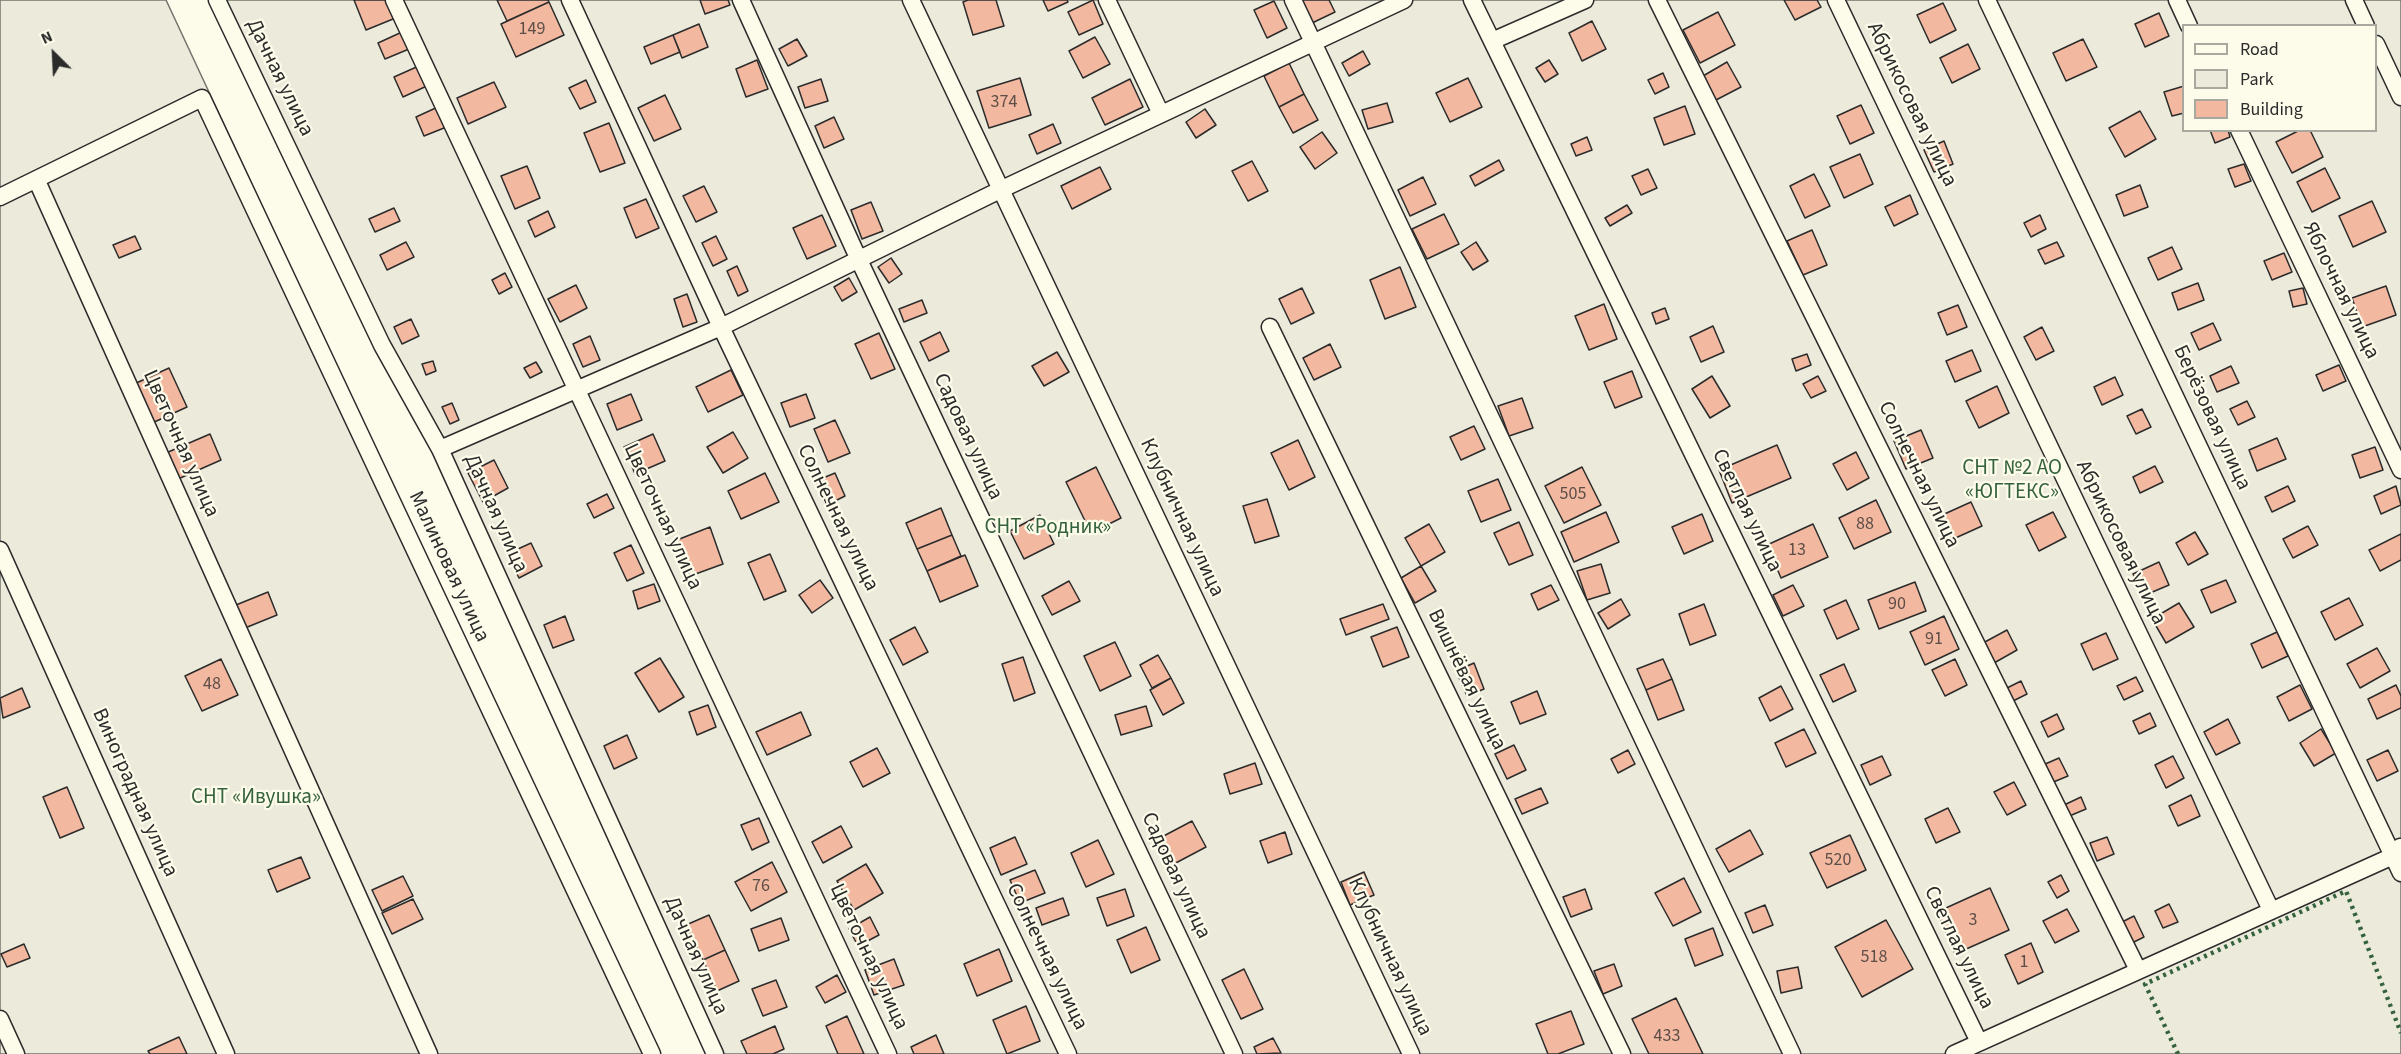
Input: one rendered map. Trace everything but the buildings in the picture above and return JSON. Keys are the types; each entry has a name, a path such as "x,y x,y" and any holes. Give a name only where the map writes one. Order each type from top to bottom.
{"street":[{"name":"Дачная улица","path":"217,0 382,345 440,448 715,1054"},
{"name":"Цветочная улица","path":"394,0 888,1054"},
{"name":"Солнечная улица","path":"570,0 721,327 1068,1054"},
{"name":"Садовая улица","path":"741,0 859,260 1234,1054"},
{"name":"Клубничная улица","path":"911,0 1411,1054"},
{"path":"1107,0 1161,114"},
{"path":"1293,0 1792,1054"},
{"path":"440,448 721,327 1000,190 1404,0"},
{"name":"Светлая улица","path":"1472,0 1979,1042"},
{"path":"1492,41 1585,0"},
{"name":"Солнечная улица","path":"1657,0 2138,970"},
{"name":"Абрикосовая улица","path":"1836,0 2271,910"},
{"name":"Берёзовая улица","path":"1988,0 2397,851 2401,873"},
{"path":"2177,0 2188,24"},
{"path":"2354,0 2365,24"},
{"path":"2377,46 2401,97"},
{"name":"Малиновая улица","path":"37,181 202,98 652,1054"},
{"name":"Яблочная улица","path":"2240,132 2401,470"},
{"path":"0,197 37,181"},
{"name":"Цветочная улица","path":"37,181 429,1054"},
{"name":"Вишнёвая улица","path":"1270,327 1622,1054"},
{"name":"Виноградная улица","path":"0,550 226,1054"},
{"path":"1954,1054 2397,851"},
{"path":"0,1019 16,1054"}],"green space":[{"name":"СНТ «Ивушка»","path":"0,0 166,0 658,1054 0,1054"},
{"path":"217,0 2401,0 2401,1054 720,1054"}],"hedge":[{"path":"2178,1054 2145,984 2346,891 2401,1033"}],"park label":[{"name":"СНТ №2 АО «ЮГТЕКС»","path":"2012,481"},
{"name":"СНТ «Родник»","path":"1048,528"}]}
